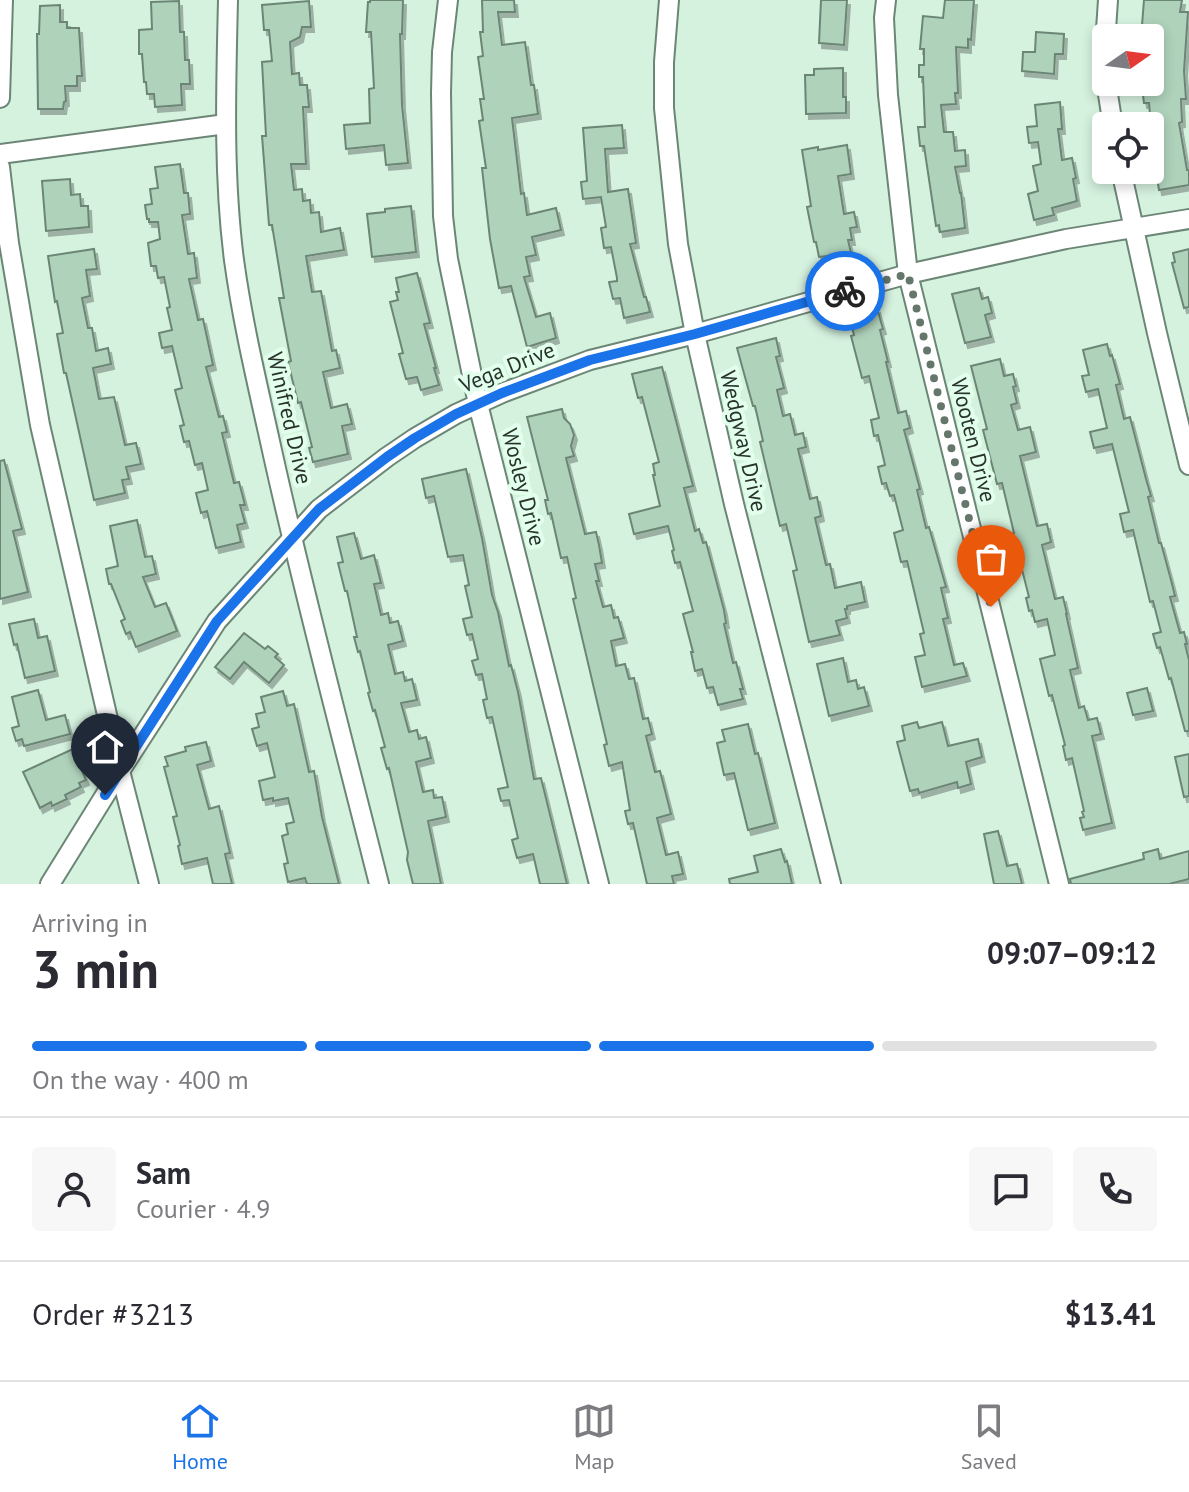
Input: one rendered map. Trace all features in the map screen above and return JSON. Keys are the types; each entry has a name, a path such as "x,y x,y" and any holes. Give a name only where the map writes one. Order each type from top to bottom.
{"street":[{"path":"0,98 3,0"},
{"name":"Winifred Drive","path":"228,0 228,188 234,259 245,328 292,539 379,884"},
{"name":"Wosley Drive","path":"448,0 441,93 443,216 448,259 478,404 599,884"},
{"name":"Wedgway Drive","path":"669,0 664,108 678,244 734,504 831,884"},
{"name":"Wooten Drive","path":"886,0 888,95 908,274 1059,884"},
{"path":"1106,24 1108,0"},
{"path":"0,154 226,124"},
{"path":"0,167 9,243 40,425 149,884"},
{"path":"1124,184 1189,465"},
{"name":"Vega Drive","path":"50,884 217,621 319,509 415,438 502,393 590,360 908,274 1066,239 1189,219"}],"building":[{"path":"370,0 403,0 400,34 402,105 408,163 386,165 384,145 346,149 344,125 370,123 369,89 374,88 371,32 366,32"},
{"path":"482,0 514,0 515,12 498,12 502,45 525,42 538,114 512,118 521,194 524,193 527,215 556,208 561,230 532,237 536,255 526,257 530,276 524,277 536,317 550,313 556,338 527,347 511,286 499,288 490,239 482,168 486,168 479,121 483,120 480,99 484,99 478,57 483,56 480,32 483,32"},
{"path":"821,0 847,0 844,45 819,43"},
{"path":"945,0 974,0 968,48 956,47 956,104 941,105 944,132 953,132 955,151 965,150 966,166 955,167 965,228 940,232 939,225 936,226 924,146 920,146 918,127 925,127 923,77 919,77 919,65 924,65 924,49 920,49 923,16 943,18"},
{"path":"1144,0 1182,0 1180,12 1188,12 1184,71 1186,99 1181,99 1182,122 1179,123 1189,185 1159,190 1158,184 1164,184 1164,112 1150,112 1149,103 1144,103 1143,96 1164,96 1164,24 1142,24"},
{"path":"179,1 180,32 184,32 190,84 181,84 182,105 155,107 154,94 147,94 144,82 139,30 152,29 151,2"},
{"path":"309,1 311,27 302,27 300,37 290,42 292,74 299,73 300,85 307,85 309,107 303,107 306,164 291,164 294,190 302,189 303,201 310,200 311,213 319,212 321,232 340,228 344,250 306,256 312,292 321,291 332,351 336,350 340,368 323,372 331,408 347,404 352,424 342,426 348,454 313,462 301,402 298,403 288,362 291,361 279,298 284,298 272,225 269,225 262,136 266,136 262,62 272,61 269,30 264,30 262,5"},
{"path":"60,5 60,22 67,22 67,28 79,28 82,76 77,76 77,86 65,86 63,109 38,109 37,34 40,6"},
{"path":"1036,32 1064,34 1063,54 1055,54 1054,74 1022,71 1023,52 1035,52"},
{"path":"843,68 846,113 806,114 805,75 814,75 814,69"},
{"path":"1060,102 1062,129 1058,129 1062,160 1072,158 1077,201 1052,208 1054,215 1034,220 1028,194 1038,191 1033,166 1041,164 1038,142 1029,143 1027,127 1037,126 1035,105"},
{"path":"622,125 624,148 605,149 608,192 628,189 636,243 630,244 650,312 624,318 620,298 613,299 609,282 617,281 617,278 611,247 604,248 601,228 606,227 601,197 583,199 581,182 587,181 583,128"},
{"path":"847,145 851,174 838,176 844,214 854,212 857,227 850,228 852,240 848,240 851,253 819,257 807,207 811,206 802,150"},
{"path":"180,164 190,214 182,215 188,254 194,253 197,278 189,279 198,320 203,319 213,365 206,367 219,417 223,416 227,432 222,433 234,483 239,482 245,505 240,505 245,523 237,525 241,542 216,548 207,511 201,513 196,493 208,490 202,463 195,465 189,441 184,442 180,426 184,425 175,390 182,388 172,346 162,348 159,333 172,330 167,308 170,307 164,277 158,278 156,266 151,266 148,243 160,239 158,222 149,222 145,205 152,204 150,189 158,188 155,167"},
{"path":"70,179 71,195 80,194 81,206 88,206 89,227 46,231 42,181"},
{"path":"411,206 416,252 372,257 367,214"},
{"path":"94,249 97,269 86,270 90,296 82,298 96,351 108,348 111,364 93,368 99,399 114,397 125,445 136,443 141,464 126,467 129,479 122,480 125,493 94,500 64,373 57,334 63,333 48,256"},
{"path":"1189,249 1189,307 1184,308 1172,263 1175,262 1173,253"},
{"path":"417,273 430,323 424,324 439,385 421,390 417,377 406,379 390,302 398,300 396,278"},
{"path":"979,288 982,299 988,297 992,313 985,315 991,337 965,343 952,294"},
{"path":"877,308 898,413 906,411 910,428 904,430 920,489 917,490 926,528 929,527 946,587 941,588 948,618 943,619 954,665 963,663 967,676 922,687 915,657 925,655 920,634 924,633 907,561 901,562 894,533 903,530 894,495 890,496 886,483 882,484 878,467 885,465 871,420 879,418 869,376 862,378 851,336 854,335 849,315"},
{"path":"776,338 780,356 776,357 784,388 777,390 783,416 790,414 795,435 803,433 806,447 798,449 810,499 817,497 821,516 815,518 826,565 830,564 835,588 861,582 865,602 847,606 847,618 836,621 840,635 809,642 786,524 780,526 760,442 763,441 755,406 737,348"},
{"path":"1107,344 1120,384 1116,385 1124,419 1130,417 1151,496 1148,497 1159,543 1175,596 1170,597 1180,633 1184,632 1187,644 1189,731 1185,731 1171,678 1153,634 1161,632 1153,601 1150,602 1133,530 1124,532 1120,514 1129,512 1112,444 1094,448 1090,432 1107,428 1098,389 1086,392 1082,376 1089,375 1083,350"},
{"path":"1000,359 1004,376 1013,374 1017,403 1011,405 1018,430 1030,427 1036,452 1020,456 1037,526 1047,524 1051,542 1042,545 1055,599 1063,597 1067,614 1078,668 1070,670 1079,708 1084,706 1088,720 1097,718 1101,734 1092,736 1112,823 1083,830 1080,818 1084,817 1084,811 1072,758 1066,760 1065,745 1040,659 1055,655 1047,619 1035,622 1032,610 1029,611 1026,598 1029,597 1011,534 1014,533 1002,483 997,484 983,430 987,429 971,366"},
{"path":"662,367 693,486 684,488 695,531 699,529 703,543 706,542 724,610 733,663 736,662 743,689 740,689 743,699 718,705 713,687 707,688 702,669 695,671 683,614 693,611 680,562 675,563 668,526 634,534 629,514 660,506 653,475 653,464 659,462 642,397 638,398 632,374"},
{"path":"562,409 574,435 571,446 574,456 566,458 585,534 596,532 599,545 602,563 595,564 599,581 596,581 603,607 611,605 624,638 611,641 616,666 625,664 629,679 634,678 643,719 648,718 652,734 646,736 655,772 660,771 671,814 657,818 666,855 678,852 683,874 672,876 674,884 647,884 633,823 628,824 625,811 630,810 622,762 609,766 567,557 561,558 551,513 548,514 545,500 548,500 527,417"},
{"path":"4,460 22,529 13,531 28,592 0,599 0,461"},
{"path":"466,469 492,595 518,692 534,779 541,778 567,884 540,884 533,854 517,858 512,840 518,838 509,800 501,801 498,789 508,787 492,717 487,718 482,674 476,675 472,661 478,659 472,634 467,635 463,619 472,617 465,586 469,585 463,555 448,557 434,496 426,498 422,479"},
{"path":"137,520 145,557 152,556 156,574 143,577 155,607 166,603 177,631 136,647 121,621 125,619 109,584 106,569 118,566 110,526"},
{"path":"354,533 361,559 374,555 381,583 374,584 381,615 388,613 390,623 398,621 403,641 388,645 395,674 403,672 405,681 412,679 417,700 401,703 409,732 417,730 419,739 426,737 431,758 416,762 423,792 433,790 434,798 442,797 446,817 428,821 441,884 413,884 407,860 408,852 389,768 381,748 385,747 368,693 360,651 354,637 357,637 347,591 338,563 343,562 337,537"},
{"path":"34,619 38,638 47,636 55,671 25,678 9,624"},
{"path":"244,633 265,649 268,646 278,654 275,657 284,665 269,683 244,662 230,679 215,667"},
{"path":"843,658 848,682 856,680 858,689 864,687 869,706 829,716 817,664"},
{"path":"1147,688 1153,711 1133,715 1127,693"},
{"path":"38,690 46,720 65,715 70,734 24,746 22,739 16,741 12,728 19,726 12,697"},
{"path":"283,691 287,706 294,704 309,772 314,771 339,884 307,884 305,878 288,882 284,864 288,863 282,836 288,834 286,824 294,822 288,798 263,800 259,781 275,777 267,743 257,746 252,729 259,727 256,714 265,712 261,697"},
{"path":"917,722 919,728 942,722 948,746 978,739 982,757 966,762 971,784 958,788 957,782 919,793 918,789 910,791 897,742 905,740 902,726"},
{"path":"748,724 775,823 748,830 734,773 724,775 717,743 725,741 722,730"},
{"path":"206,742 211,761 197,765 209,809 219,806 230,853 225,854 232,884 213,884 207,858 182,864 178,846 173,817 177,816 164,767 168,766 165,757 186,751 185,747"},
{"path":"75,748 86,780 79,783 81,787 65,795 67,799 40,808 23,772"},
{"path":"1189,754 1189,796 1184,797 1175,757"},
{"path":"998,831 1007,866 1017,864 1022,884 994,884 984,834"},
{"path":"781,849 792,884 730,884 729,879 758,872 754,856"},
{"path":"1158,849 1160,859 1189,851 1189,879 1169,884 1071,884 1070,879 1144,859 1143,853"}],"way so far":[{"path":"845,291 908,274 991,607"}],"route":[{"path":"105,795 217,621 319,509 387,457 456,414 590,360 845,291"}]}
